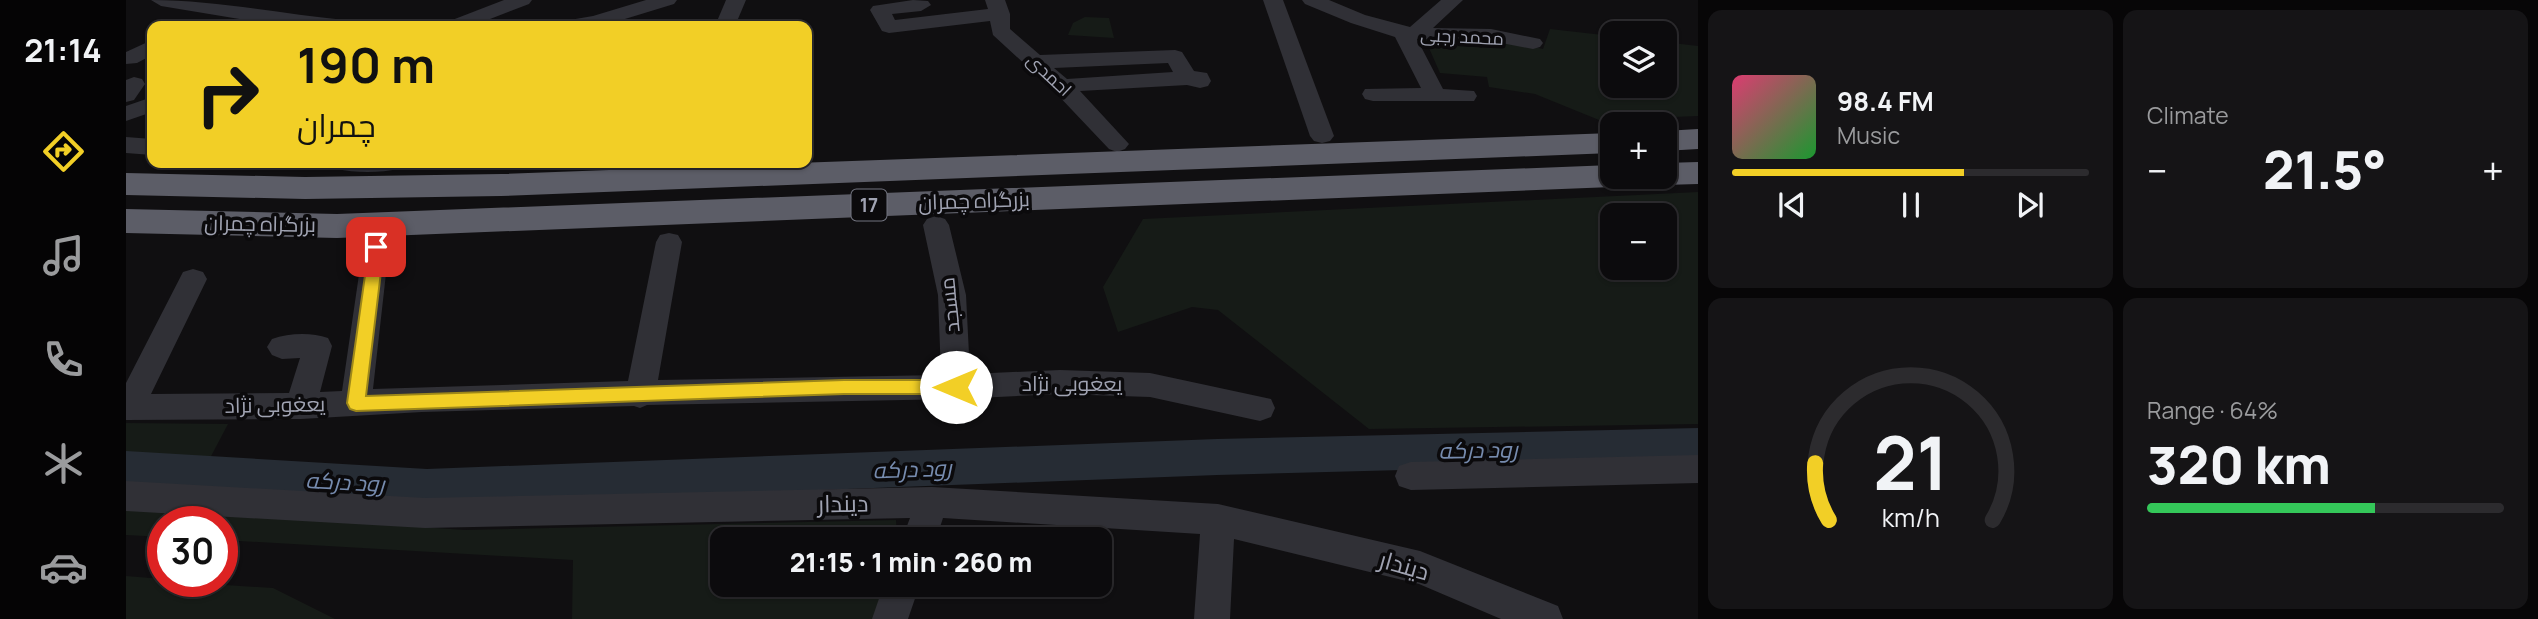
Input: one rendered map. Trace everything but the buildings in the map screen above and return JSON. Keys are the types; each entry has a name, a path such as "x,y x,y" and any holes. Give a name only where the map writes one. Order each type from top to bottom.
{"highway":[{"path":"1677,140 1698,139"},
{"name":"بزرگراه چمران","path":"126,184 305,188 501,185 1600,143"},
{"path":"1677,174 1698,173"},
{"name":"بزرگراه چمران","path":"126,221 337,226 1600,176"}],"street":[{"path":"161,0 268,21"},
{"path":"287,21 315,0"},
{"path":"448,21 468,0"},
{"path":"467,21 522,0"},
{"path":"606,21 667,0"},
{"path":"727,21 736,0"},
{"path":"1273,0 1322,136"},
{"path":"1436,95 1408,34 1452,0"},
{"name":"محمد رجبی","path":"1320,1 1358,19 1408,34 1491,35 1534,43"},
{"path":"920,5 880,10 889,27 998,7"},
{"name":"احمدی","path":"998,7 1000,31 1062,86 1117,144"},
{"path":"130,59 147,49"},
{"path":"1035,62 1175,56 1195,82 1062,86"},
{"path":"1373,94 1466,96"},
{"path":"126,114 147,106"},
{"path":"126,145 147,147"},
{"name":"مسجد","path":"936,225 952,295 956,387"},
{"path":"640,395 669,242"},
{"path":"356,403 376,247"},
{"path":"127,407 193,279"},
{"path":"282,347 318,346 301,406"},
{"name":"یعغوبی نژاد","path":"127,407 301,406 1060,382 1150,385 1260,408"},
{"path":"1411,476 1698,469"},
{"name":"دیندار","path":"126,496 425,513 932,502 1151,514 1219,520 1420,568 1545,619"},
{"path":"923,527 932,502"},
{"path":"1212,619 1219,520"},
{"path":"890,619 898,597"}],"shaded area":[{"path":"1085,17 1109,18 1114,38 1068,35 1073,23"},
{"path":"1550,29 1600,35 1600,98 1677,98 1677,44 1698,46 1698,116 1677,117 1677,112 1600,112 1599,120 1535,94 1489,87 1487,77 1440,73 1425,39 1503,40 1543,49"},
{"path":"1698,192 1698,424 1369,429 1218,310 1192,307 1118,332 1103,287 1143,219"},
{"path":"126,423 228,424 208,462 126,457"},
{"path":"126,507 147,508 147,536 126,535"},
{"path":"238,515 465,530 896,520 896,527 710,527 710,597 883,597 877,619 572,619 573,560 238,541"},
{"path":"126,576 147,578 147,597 238,597 238,586 273,588 335,619 126,619"}],"waterway":[{"name":"رود درکه","path":"126,469 427,487 1217,457 1698,445"}],"route":[{"path":"376,247 356,403 844,387 956,387"}]}
